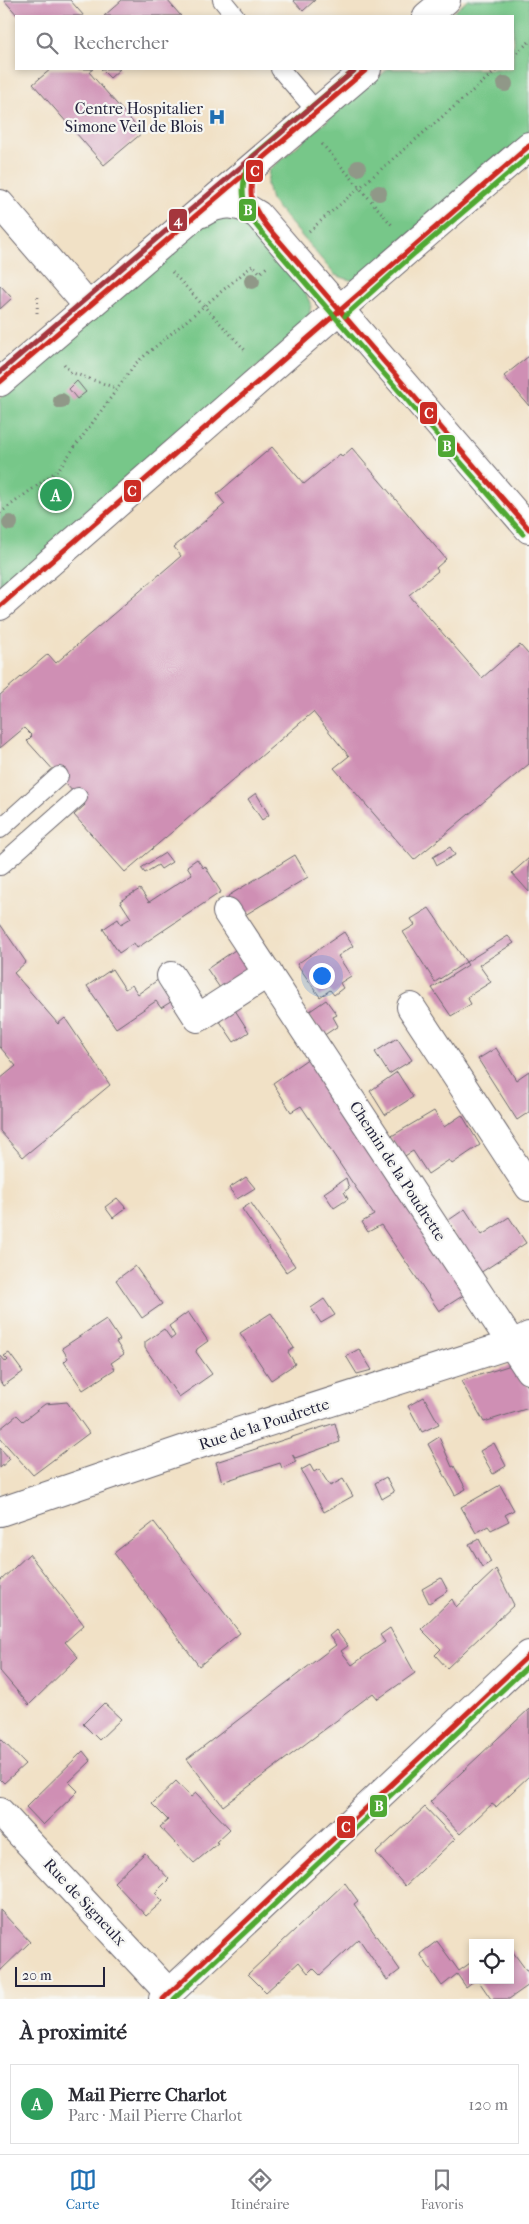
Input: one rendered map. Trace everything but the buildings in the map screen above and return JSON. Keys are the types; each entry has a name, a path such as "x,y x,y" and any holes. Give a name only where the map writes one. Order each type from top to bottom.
{"street":[{"path":"428,15 446,0"},
{"path":"0,382 198,215 365,70"},
{"path":"0,606 410,247 529,146"},
{"path":"258,162 250,178 248,190 251,204 258,215 529,529"},
{"path":"0,204 89,307"},
{"path":"198,215 214,205 232,204 247,207 258,215"},
{"name":"Chemin de la Poudrette","path":"227,912 521,1340 529,1370"},
{"path":"171,976 198,1018 268,973"},
{"path":"411,1007 529,1187"},
{"name":"Rue de la Poudrette","path":"0,1512 209,1441 521,1340"},
{"path":"166,1996 529,1656"},
{"name":"Rue de Signeulx","path":"0,1812 166,1996"}],"lane":[{"path":"222,0 235,15"},
{"path":"281,70 317,112"},
{"path":"0,829 59,776"},
{"path":"0,866 78,797"}],"path":[{"path":"514,55 529,42"},
{"path":"0,513 58,470 136,363 253,265 260,273 497,70"},
{"path":"294,131 309,147 318,139 395,229"},
{"path":"154,251 245,350"},
{"path":"59,359 70,372 116,388"}],"green space":[{"path":"468,0 529,0 529,139 365,280 350,280 335,275 271,200 267,185 269,170 387,70 514,70 514,15 450,15"},
{"path":"224,218 239,222 252,231 303,288 311,305 308,322 0,593 0,398 196,231 208,222"}],"transit line":[{"name":"B","path":"355,70 252,157 244,178 243,188 246,206 263,234 523,534"},
{"name":"4","path":"0,372 355,70"},
{"name":"C","path":"366,70 258,162 251,189 254,204 257,212 269,229 529,529"},
{"name":"C","path":"0,606 529,146"},
{"name":"C","path":"0,382 274,149"},
{"name":"B","path":"345,316 415,253 529,156"},
{"name":"C","path":"163,1999 529,1655"},
{"name":"B","path":"174,1999 529,1665"}],"place":[{"name":"Centre Hospitalier Simone Veil de Blois","path":"217,117"},
{"name":"Mail Pierre Charlot","path":"56,495"}]}
